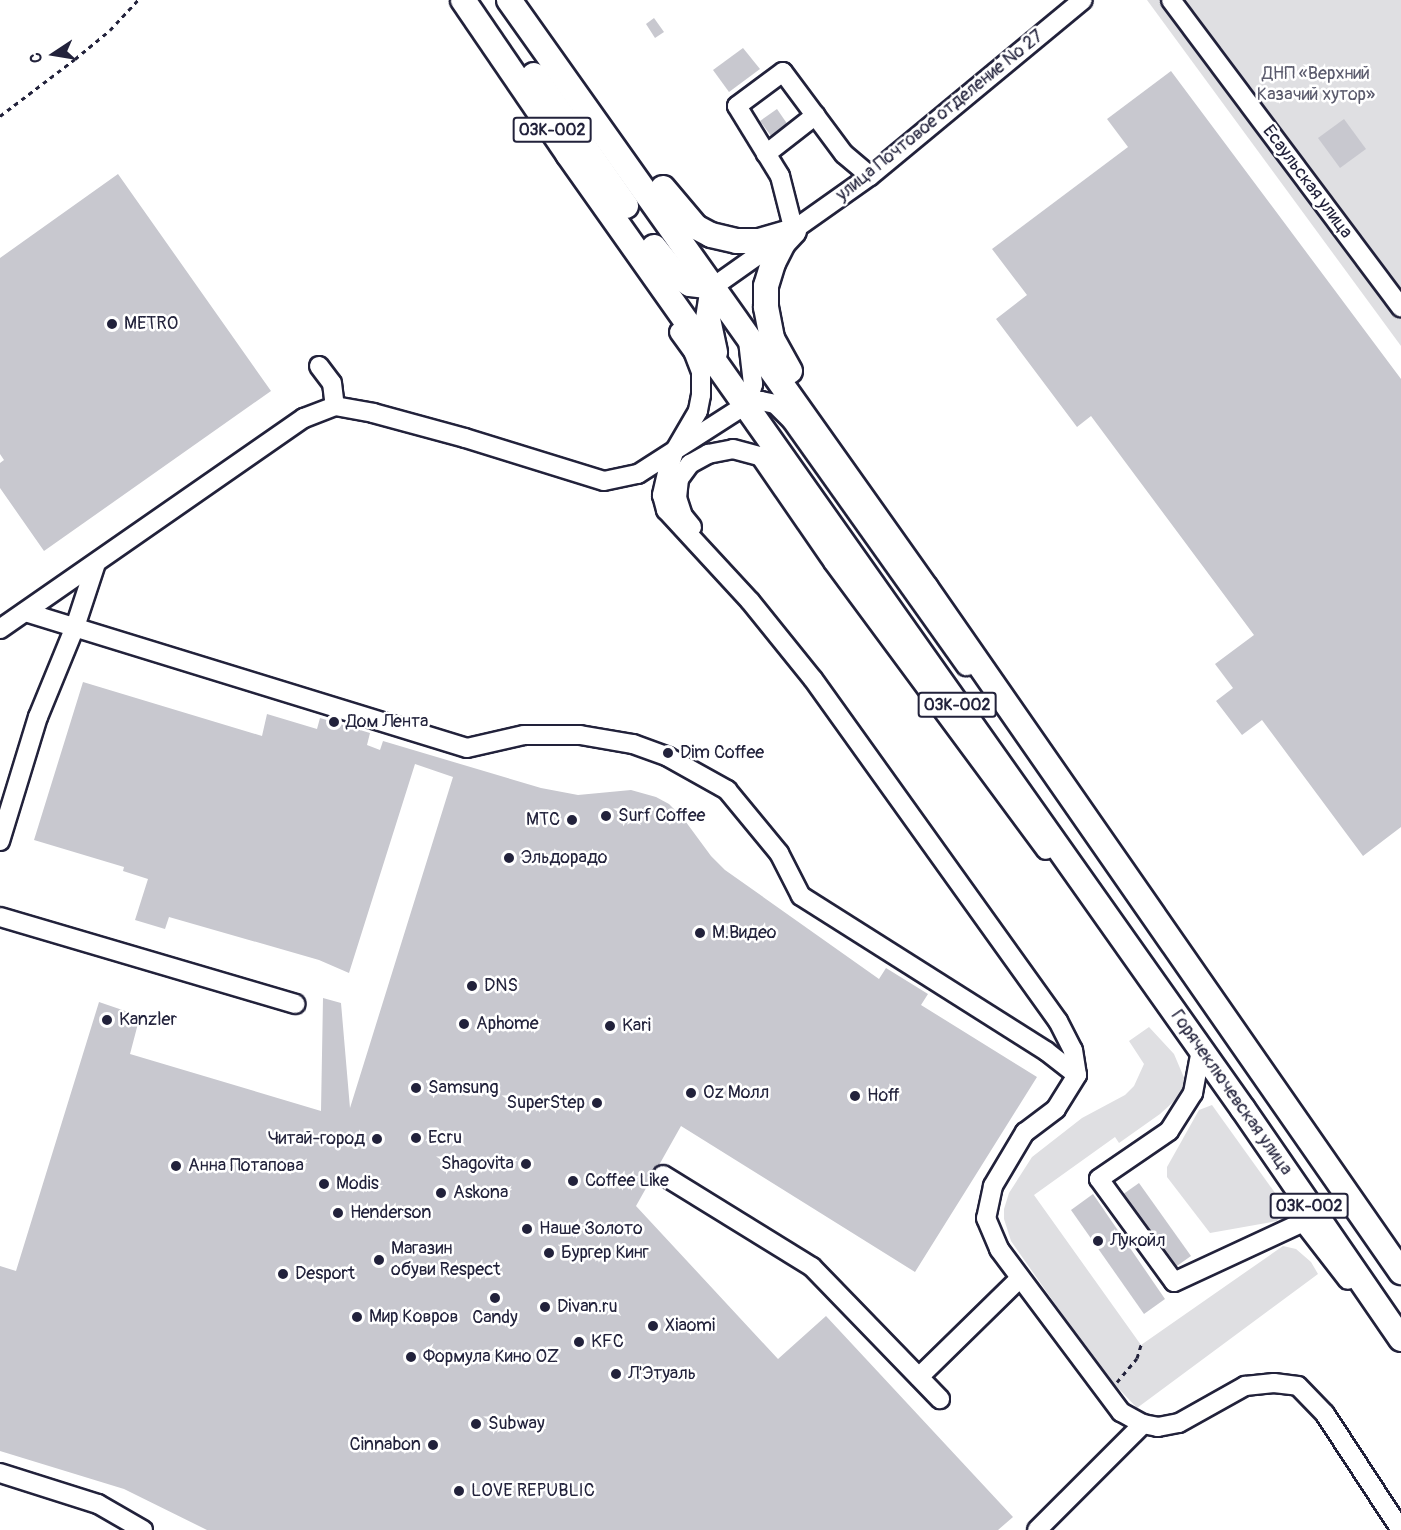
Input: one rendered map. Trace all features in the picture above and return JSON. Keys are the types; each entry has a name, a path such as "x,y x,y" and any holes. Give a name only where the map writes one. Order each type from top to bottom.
{"main road":[{"name":"03К-002","path":"463,0 568,154 747,404 1088,892"},
{"path":"482,0 662,258 690,284 713,287 708,319 718,363"},
{"name":"03К-002","path":"509,0 1000,694 1118,865"},
{"path":"527,0 647,167 680,211 696,227 711,235 737,241 759,240 794,231"},
{"path":"794,231 783,243 766,286 767,324 775,346 994,660 1000,694"},
{"name":"Горячеключевская улица","path":"1118,865 1401,1272"},
{"name":"Горячеключевская улица","path":"1088,892 1201,1050 1401,1339"},
{"path":"1359,1212 1401,1260"},
{"path":"1376,1303 1401,1352"}],"street":[{"path":"458,0 479,40 693,351 701,372 701,395 691,425 674,452 662,495 666,510 750,601 803,666 1058,1021 1073,1050 1077,1075 1056,1109 1025,1132 993,1186 986,1218 999,1249 1106,1395 1121,1412 1143,1424 1158,1427 1179,1423 1245,1386 1274,1383 1298,1386 1325,1414 1401,1530"},
{"name":"Есаульская улица","path":"1171,0 1398,297"},
{"name":"улица Почтовое отделение № 27","path":"713,287 870,176 1078,2"},
{"path":"794,231 780,176 737,106 783,72 844,154 870,176"},
{"path":"766,154 816,115"},
{"path":"745,332 752,358 753,384 747,404"},
{"path":"319,366 332,383 335,406"},
{"path":"0,629 94,569 189,497 304,417 335,406 373,413 465,438 604,481 638,474 747,404 761,401 775,404 792,421 852,509 1101,851 1118,865"},
{"path":"803,666 798,651 682,516 677,498 679,479 690,464 708,454 733,449 760,456 833,562 1066,877 1088,892"},
{"path":"0,841 38,717 75,627 94,569"},
{"path":"25,612 467,748 524,735 580,735 633,744 668,757 727,790 779,853 801,896 1046,1051 1077,1075"},
{"path":"0,917 295,1004"},
{"path":"1201,1050 1193,1093 1169,1131 1099,1179 1173,1282 1303,1222 1347,1279 1376,1303"},
{"path":"663,1175 812,1267 940,1399"},
{"path":"919,1377 1020,1278"},
{"path":"1037,1530 1143,1424"},
{"path":"0,1473 98,1504 142,1530"}],"path":[{"path":"0,116 110,30 138,0"},
{"path":"1106,1395 1137,1358 1141,1345"}],"green space":[{"name":"ДНП «Верхний Казачий хутор»","path":"1147,0 1401,0 1401,346"},
{"path":"1149,1027 1174,1054 1185,1080 1182,1094 1160,1114 1119,1143 1115,1137 1034,1195 1141,1345 1283,1246 1296,1249 1311,1262 1318,1274 1137,1408 1102,1371 1011,1241 1004,1219 1004,1209 1009,1193 1032,1157 1082,1118 1125,1095 1134,1086 1144,1064 1129,1041"},
{"path":"1212,1105 1283,1204 1283,1211 1277,1221 1210,1233 1167,1177 1167,1167 1199,1110"}],"building":[{"path":"654,18 664,32 655,38 646,24"},
{"path":"743,48 760,69 729,92 713,70"},
{"path":"1171,71 1401,379 1401,827 1363,856 1262,720 1242,735 1216,701 1233,688 1215,664 1254,635 1091,416 1077,427 996,319 1027,295 992,249 1128,147 1107,119"},
{"path":"777,109 799,141 783,152 760,121"},
{"path":"1344,119 1366,149 1340,168 1318,138"},
{"name":"METRO","path":"118,174 271,391 44,551 0,488 0,463 4,460 0,454 0,258"},
{"name":"Oz Молл","path":"83,682 262,736 267,714 317,729 320,718 370,733 367,745 380,750 383,741 541,788 578,795 631,790 656,797 669,804 683,818 711,856 725,870 879,979 886,968 928,994 921,1005 1037,1077 915,1272 681,1126 636,1206 778,1359 826,1316 1013,1517 998,1530 207,1530 124,1489 0,1451 0,1266 16,1271 99,1002 140,1016 130,1054 321,1111 323,998 341,1003 350,1108 453,777 415,764 349,973 319,960 169,917 165,929 135,920 148,879 123,871 124,867 34,840"},
{"path":"1139,1183 1191,1256 1174,1268 1122,1195"},
{"path":"1093,1194 1165,1299 1144,1314 1071,1210"}],"place":[{"name":"METRO","path":"112,324"},
{"name":"Дом Лента","path":"334,722"},
{"name":"Dim Coffee","path":"668,753"},
{"name":"Surf Coffee","path":"606,816"},
{"name":"МТС","path":"572,820"},
{"name":"Эльдорадо","path":"509,858"},
{"name":"М.Видео","path":"700,933"},
{"name":"DNS","path":"472,986"},
{"name":"Kanzler","path":"107,1020"},
{"name":"Aphome","path":"464,1024"},
{"name":"Kari","path":"610,1026"},
{"name":"Samsung","path":"416,1088"},
{"name":"Oz Молл","path":"691,1093"},
{"name":"Hoff","path":"855,1096"},
{"name":"SuperStep","path":"597,1103"},
{"name":"Ecru","path":"416,1138"},
{"name":"Читай-город","path":"377,1139"},
{"name":"Shagovita","path":"526,1164"},
{"name":"Анна Потапова","path":"176,1166"},
{"name":"Coffee Like","path":"573,1181"},
{"name":"Modis","path":"324,1184"},
{"name":"Askona","path":"441,1193"},
{"name":"Henderson","path":"338,1213"},
{"name":"Наше Золото","path":"527,1229"},
{"name":"Лукойл","path":"1098,1241"},
{"name":"Бургер Кинг","path":"549,1253"},
{"name":"Магазин обуви Respect","path":"379,1260"},
{"name":"Desport","path":"283,1274"},
{"name":"Candy","path":"495,1298"},
{"name":"Divan.ru","path":"545,1307"},
{"name":"Мир Ковров","path":"357,1317"},
{"name":"Xiaomi","path":"653,1326"},
{"name":"KFC","path":"579,1342"},
{"name":"Формула Кино OZ","path":"411,1357"},
{"name":"Л'Этуаль","path":"616,1374"},
{"name":"Subway","path":"476,1424"},
{"name":"Cinnabon","path":"433,1445"},
{"name":"LOVE REPUBLIC","path":"459,1491"}]}
